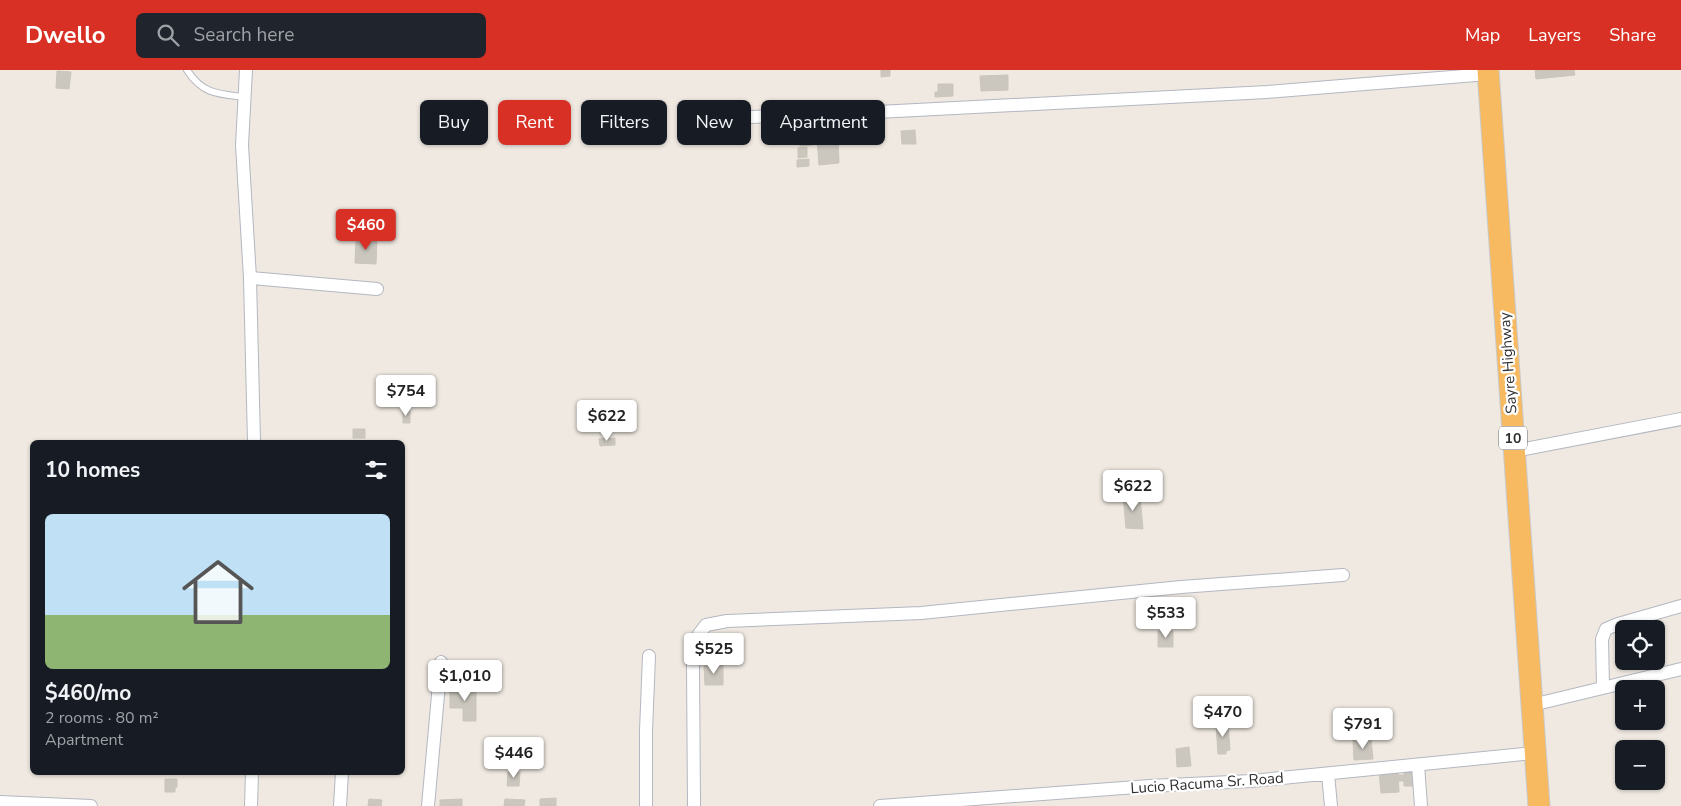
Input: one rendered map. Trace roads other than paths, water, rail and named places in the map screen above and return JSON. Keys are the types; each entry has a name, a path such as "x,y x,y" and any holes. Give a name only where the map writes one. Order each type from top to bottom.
{"highway":[{"name":"Sayre Highway","path":"1488,72 1538,806"}],"street":[{"path":"246,70 242,146 250,278 254,440"},
{"path":"751,117 1267,92 1488,72"},
{"path":"250,278 377,289"},
{"path":"1514,451 1681,419"},
{"path":"694,806 693,666 699,634 706,626 727,621 921,614 1181,587 1343,575"},
{"path":"1603,687 1602,639 1606,629 1681,606"},
{"path":"646,806 649,656"},
{"path":"428,806 441,662"},
{"path":"1532,705 1681,668"},
{"name":"Lucio Racuma Sr. Road","path":"880,806 1150,786 1251,781 1534,754"},
{"path":"1418,766 1421,806"},
{"path":"1328,774 1331,806"},
{"path":"251,806 252,775"},
{"path":"338,805 342,775"},
{"path":"0,802 91,806"}],"lane":[{"path":"187,70 202,87 215,93 244,97"}]}
